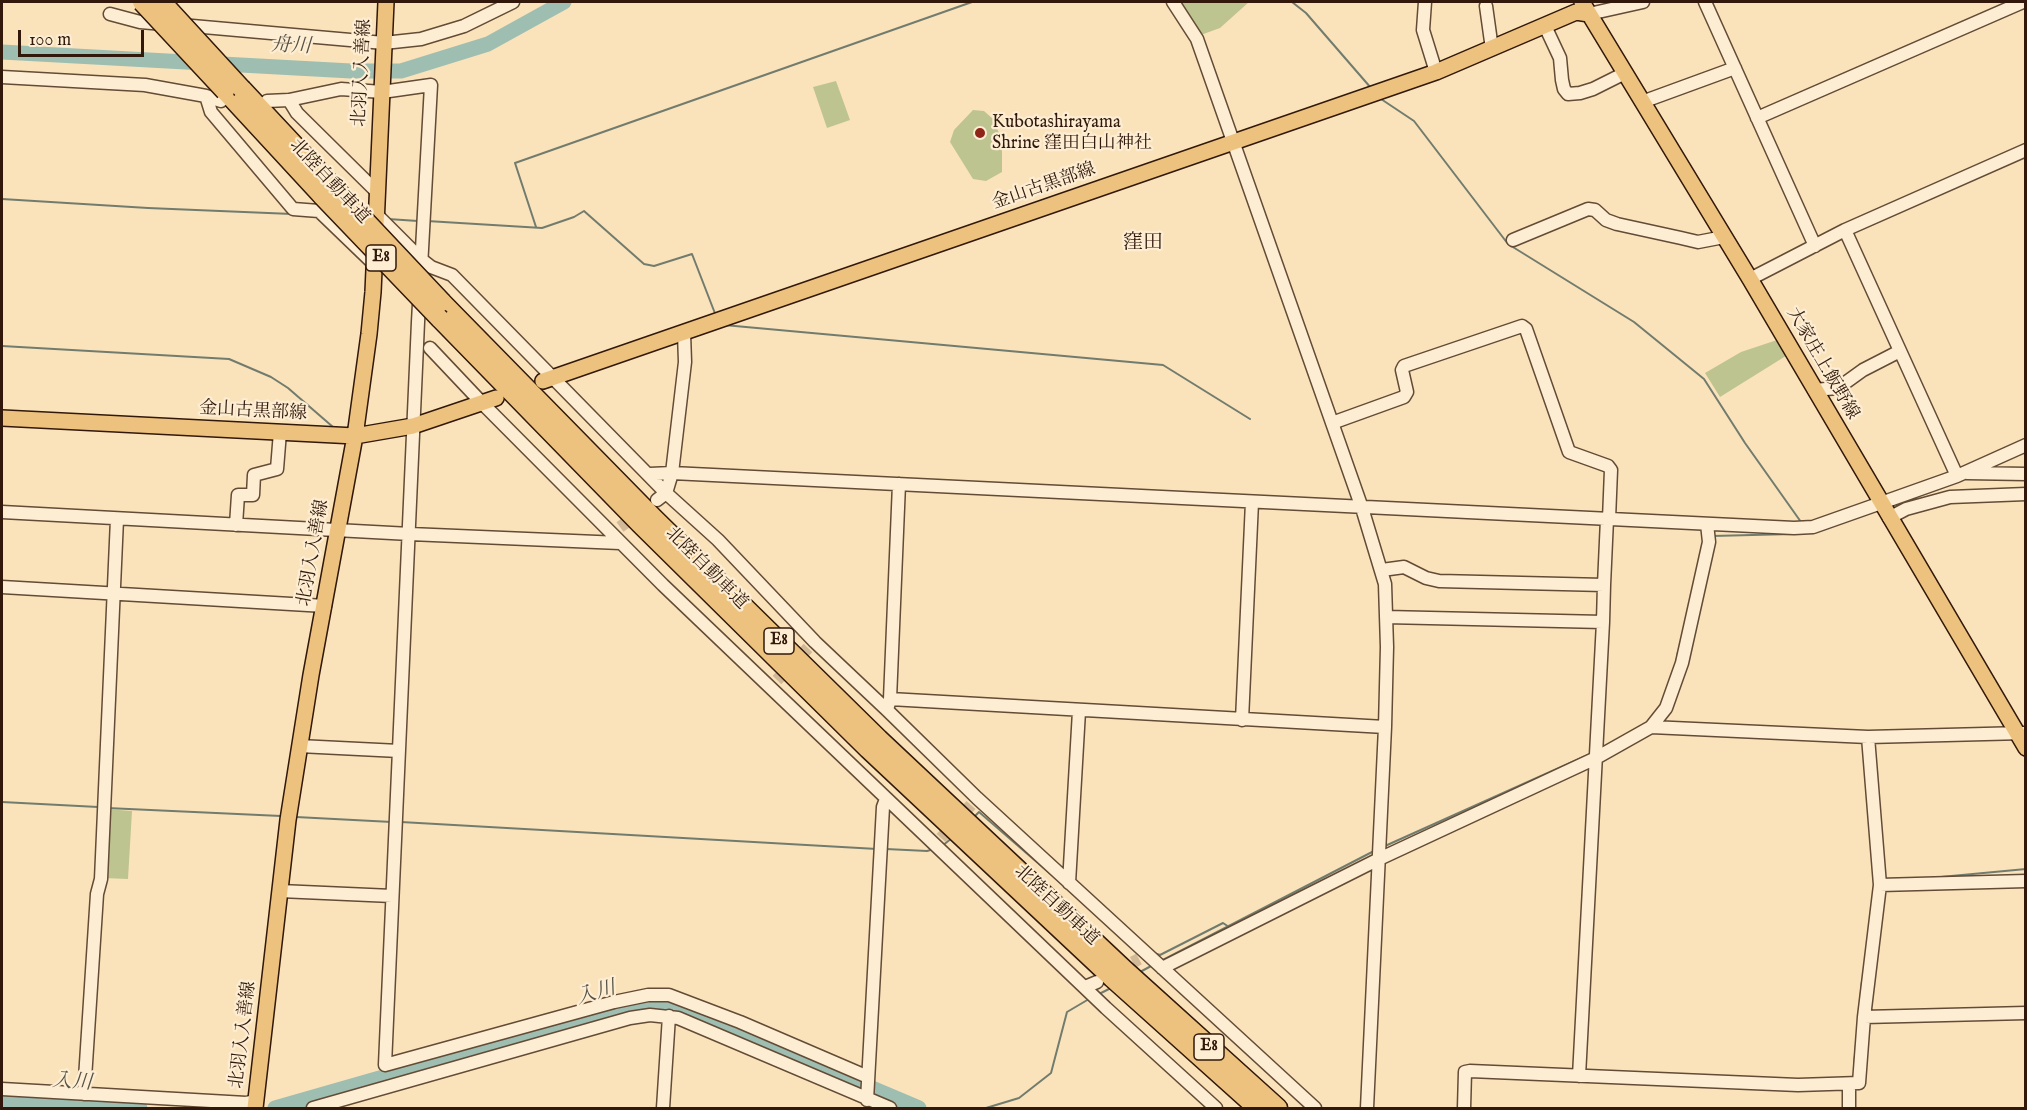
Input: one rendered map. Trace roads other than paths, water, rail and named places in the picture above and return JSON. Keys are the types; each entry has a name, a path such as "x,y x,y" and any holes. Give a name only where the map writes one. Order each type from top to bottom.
{"highway":[{"name":"北陸自動車道","path":"142,2 322,196 613,477 787,650 973,828 1124,968 1135,989 1257,1108"},
{"name":"北陸自動車道","path":"162,2 229,94 344,198 441,311"},
{"name":"北陸自動車道","path":"1135,989 1278,1108"}],"main road":[{"name":"北羽入入善線","path":"256,1105 299,746 355,436 369,334 386,2"},
{"name":"金山古黒部線","path":"548,379 1436,72 1585,8"},
{"name":"大家庄上飯野線","path":"1585,8 2021,733 2025,748"},
{"name":"金山古黒部線","path":"2,418 355,436 413,426 489,400"}],"street":[{"path":"110,14 140,22 384,44 421,39 464,26 513,2"},
{"path":"1173,2 1197,39 1362,508 1385,584 1385,728 1367,1108"},
{"path":"1425,2 1424,30 1436,72"},
{"path":"1585,8 1644,2"},
{"path":"1705,2 1815,246"},
{"path":"1757,118 2023,2"},
{"path":"1486,6 1492,49"},
{"path":"1545,26 1560,57 1562,80 1568,94 1593,89 1625,74"},
{"path":"1642,102 1735,68"},
{"path":"2,77 145,85 206,96 229,94"},
{"path":"267,101 289,100 341,89 382,90 431,85 413,426 385,1065 614,1002 648,995 669,995 740,1022 868,1077"},
{"path":"206,96 211,112 293,209 319,212 374,264"},
{"path":"289,100 297,113 377,192"},
{"path":"1750,279 1845,230 2025,150"},
{"path":"1513,240 1588,209 1595,210 1606,220 1617,224 1698,242 1724,237"},
{"path":"376,214 422,260 431,267 453,275 548,379 650,474 662,496 718,540 812,645 889,704 974,802 1069,883 1124,968"},
{"path":"1845,230 1960,475"},
{"path":"1332,423 1404,397 1407,392 1402,370 1404,366 1522,326 1526,329 1569,452 1608,466 1611,470 1579,1076"},
{"path":"662,496 672,473 685,362 684,333"},
{"path":"430,348 489,400 618,535 773,684 886,799 938,842 1085,987 1216,1108"},
{"path":"1814,390 1838,388 1863,370 1900,351"},
{"path":"236,525 238,495 253,495 254,475 278,469 280,432"},
{"path":"1886,512 2025,446"},
{"path":"650,474 672,473 1362,508 1813,527 1906,509 1950,497 2025,494"},
{"path":"1960,475 2025,474"},
{"path":"889,704 899,484"},
{"path":"1242,720 1252,502"},
{"path":"2,512 410,534 618,535"},
{"path":"84,1094 96,905 101,879 117,519"},
{"path":"1085,987 1124,968 1162,969 1379,859 1596,758 1651,727 1666,708 1682,663 1709,542 1707,524"},
{"path":"1382,570 1404,567 1426,578 1439,581 1604,585"},
{"path":"2,587 325,606"},
{"path":"1386,617 1603,622"},
{"path":"889,704 1078,711 1385,728"},
{"path":"1069,883 1078,711"},
{"path":"1651,727 1868,737 2021,733"},
{"path":"1464,1108 1465,1072 1470,1071 1798,1085 1859,1083 1864,1017 1880,885 1868,737"},
{"path":"299,746 399,751"},
{"path":"867,1100 883,807 886,799"},
{"path":"1880,885 2025,881"},
{"path":"280,891 392,896"},
{"path":"1162,969 1315,1108"},
{"path":"1864,1017 2025,1014"},
{"path":"313,1108 630,1018 651,1015 669,1016 890,1108"},
{"path":"663,1108 669,1016"},
{"path":"1849,1084 1849,1108"},
{"path":"2,1089 256,1105"}],"waterway":[{"name":"舟川","path":"2,52 351,71 401,71 488,44 564,2"},
{"path":"536,227 515,163 972,2"},
{"path":"1292,2 1306,13 1371,88"},
{"path":"1381,99 1414,121 1508,244 1634,322 1704,379 1745,443 1801,522"},
{"path":"2,199 292,214"},
{"path":"427,221 542,228 574,217 584,211 644,264 654,266 692,254 716,316"},
{"path":"388,219 418,221"},
{"path":"724,325 1163,365 1250,419"},
{"path":"2,346 229,359 271,377 288,388 333,427"},
{"path":"1712,536 1793,534"},
{"path":"1676,664 1678,652"},
{"path":"1385,846 1590,754"},
{"path":"2,802 98,807"},
{"path":"107,808 281,816"},
{"path":"973,818 979,812 1061,883"},
{"path":"296,817 392,822"},
{"path":"401,822 877,849"},
{"path":"942,846 952,838"},
{"path":"886,849 927,851 934,849"},
{"path":"1161,961 1374,851"},
{"path":"1930,878 2026,869"},
{"path":"1154,953 1160,955 1223,923 1229,927"},
{"path":"1140,972 1153,965"},
{"path":"1854,1065 1862,981"},
{"path":"1097,995 1111,988"},
{"path":"986,1108 1019,1098 1051,1073 1067,1012 1089,999"},
{"name":"入川","path":"275,1108 631,1006 656,1004 685,1009 919,1108"},
{"name":"入川","path":"390,1068 390,1074"},
{"name":"入川","path":"2,1100 140,1108"}],"tunnel":[{"path":"620,527 638,514"},
{"path":"777,680 808,648"},
{"path":"941,838 971,805"},
{"path":"1117,971 1139,959"}],"place":[{"name":"Kubotashirayama Shrine 窪田白山神社","path":"980,133"}],"district":[{"name":"窪田","path":"1143,244"}]}
